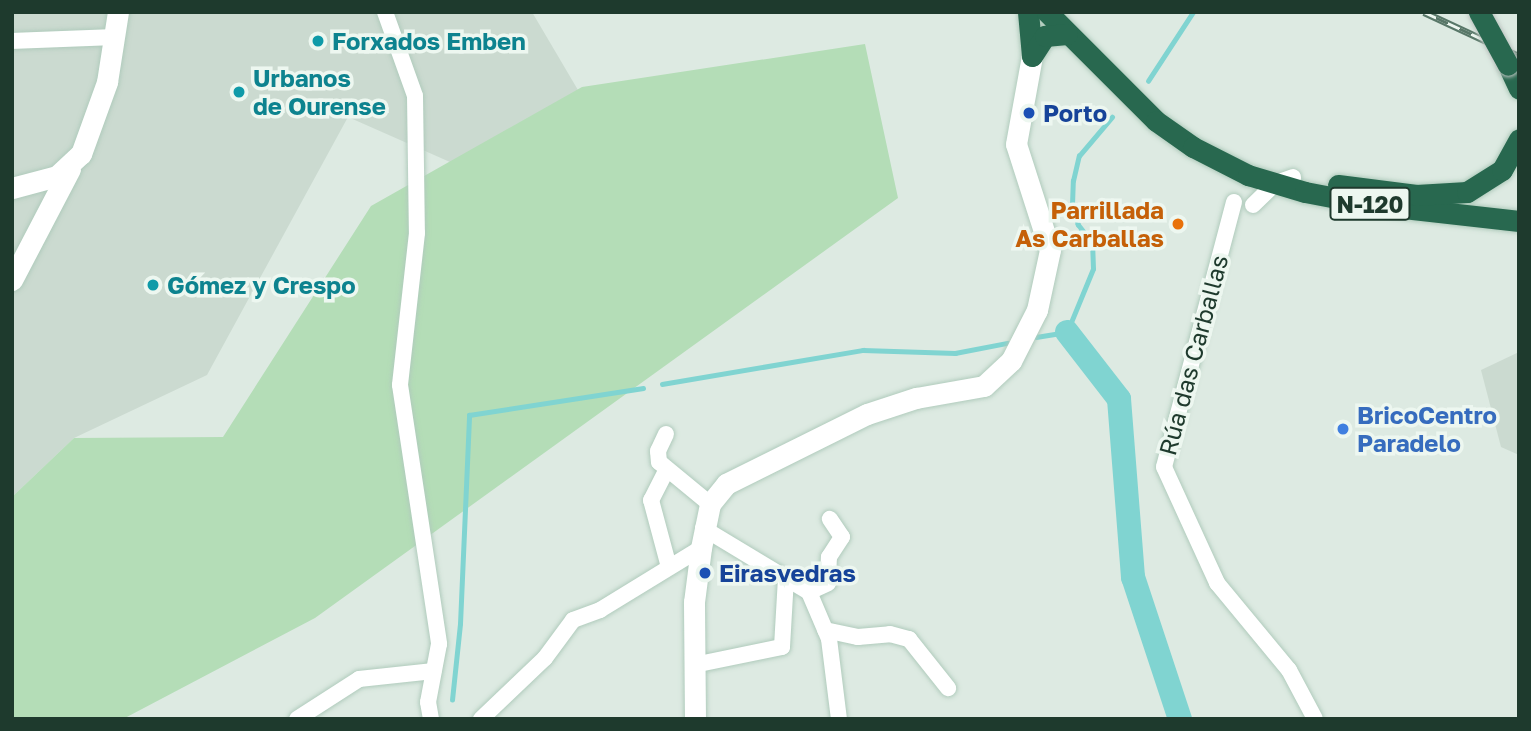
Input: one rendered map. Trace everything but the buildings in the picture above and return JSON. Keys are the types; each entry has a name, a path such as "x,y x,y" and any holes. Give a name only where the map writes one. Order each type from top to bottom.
{"highway":[{"path":"1028,12 1032,56"},
{"name":"N-120","path":"1046,12 1156,121 1226,164 1367,204 1519,221"},
{"path":"1479,12 1513,64"},
{"path":"1489,12 1513,64 1519,89"},
{"path":"1032,56 1045,36 1067,34"},
{"name":"N-120","path":"1284,180 1416,195 1458,194 1494,177 1519,139"}],"street":[{"path":"12,280 69,169 81,155 107,82 118,12"},
{"path":"385,12 415,96 417,233 400,385 439,644 428,702 431,719"},
{"path":"12,41 114,37"},
{"path":"695,719 694,601 702,538 710,503 726,484 867,414 916,398 984,386 1011,361 1037,310 1050,250 1016,144 1032,56"},
{"path":"12,188 38,183 69,169"},
{"path":"1253,205 1284,180"},
{"name":"Rúa das Carballas","path":"1234,202 1164,467 1217,583 1289,670 1315,719"},
{"path":"666,434 657,451 666,471 710,503"},
{"path":"666,471 651,500 669,568"},
{"path":"809,592 828,583 829,557 842,537 830,519"},
{"path":"481,719 545,658 573,620 600,610 669,568 702,538"},
{"path":"702,538 786,578 809,592 825,630 839,719"},
{"path":"694,665 782,647 786,578"},
{"path":"825,630 858,637 890,634 909,639 948,688"},
{"path":"297,719 359,679 434,671"}],"shaded area":[{"path":"12,12 532,12 598,124 543,203 348,117 207,375 74,438 12,497"},
{"path":"1519,352 1519,455 1501,447 1481,370"}],"green space":[{"path":"865,44 898,198 315,618 123,719 12,719 12,497 74,438 223,437 371,206 582,87"}],"waterway":[{"path":"1148,81 1193,12"},
{"path":"1036,337 1067,332 1093,269 1092,243 1078,225 1072,205 1073,181 1079,156 1112,117"},
{"path":"1067,332 1119,399 1133,577 1180,719"},
{"path":"662,384 863,350 955,353 1007,343"},
{"path":"452,700 460,624 469,415 643,388"}],"railway":[{"path":"1424,12 1519,56"}],"place":[{"name":"Forxados Emben","path":"318,41"},
{"name":"Urbanos de Ourense","path":"239,92"},
{"name":"Porto","path":"1029,113"},
{"name":"Parrillada As Carballas","path":"1178,224"},
{"name":"Gómez y Crespo","path":"153,285"},
{"name":"BricoCentro Paradelo","path":"1343,429"},
{"name":"Eirasvedras","path":"705,573"}]}
